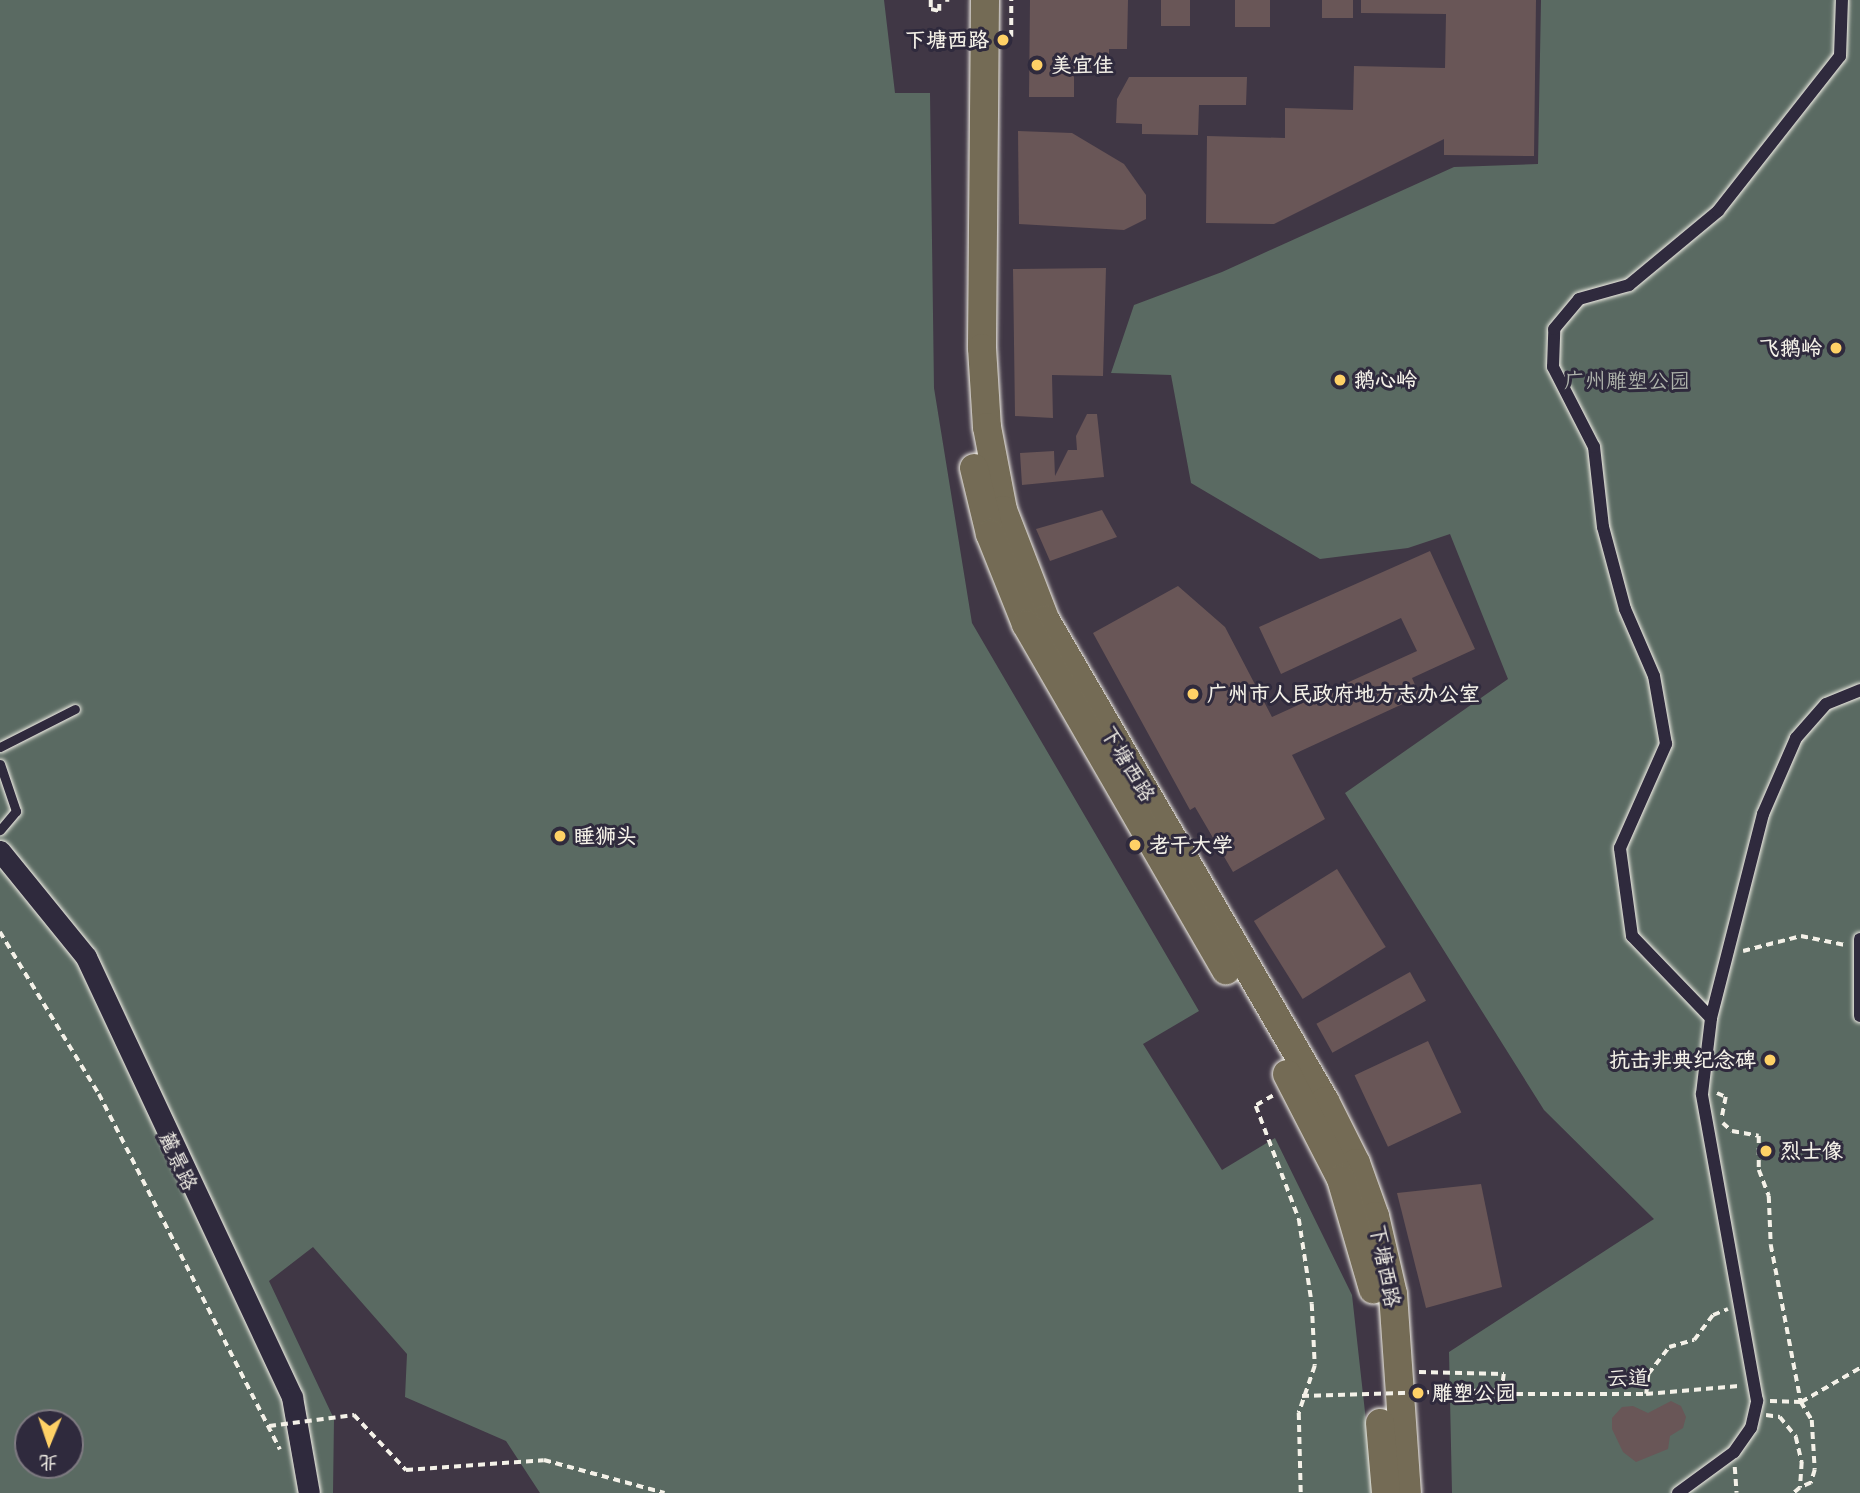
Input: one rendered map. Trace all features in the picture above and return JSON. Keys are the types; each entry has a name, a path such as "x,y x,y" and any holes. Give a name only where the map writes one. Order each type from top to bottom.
{"highway":[{"name":"下塘西路","path":"985,0 983,370 990,451 1011,536 1063,651 1325,1101 1356,1164 1388,1264 1407,1493"},
{"name":"下塘西路","path":"954,1 965,391 972,460 990,534 1012,597 1046,664 1293,1084 1341,1179 1370,1272 1377,1321 1386,1493"}],"street":[{"path":"1711,1018 1632,936 1620,848 1666,744 1654,676 1625,609 1603,527 1594,447 1553,367 1554,329 1579,299 1629,285 1718,211 1840,56 1842,0"},
{"path":"1678,1493 1734,1452 1751,1428 1756,1407 1755,1382 1702,1094 1711,1018 1763,814 1796,738 1826,704 1860,690"},
{"name":"麓景路","path":"0,851 86,957 183,1173 292,1397 309,1493"},
{"path":"1858,944 1860,1016"}],"lane":[{"path":"0,747 75,709"},
{"path":"0,764 16,811 0,830"}],"path":[{"path":"931,0 931,9 939,11 939,0"},
{"path":"1011,0 1011,29"},
{"path":"0,932 99,1094 269,1426 354,1415 406,1470 544,1460 665,1493"},
{"path":"1728,956 1801,936 1858,944"},
{"path":"1705,1068 1713,1069 1710,1090 1726,1097 1721,1121 1732,1131 1759,1136 1759,1170 1769,1196 1771,1245 1801,1402 1812,1420 1815,1470 1811,1483 1794,1493"},
{"path":"1293,1084 1256,1106 1300,1219 1315,1366 1298,1413 1301,1493"},
{"path":"1646,1394 1648,1374 1669,1347 1694,1339 1713,1315 1740,1304"},
{"path":"1756,1407 1801,1402 1860,1368"},
{"path":"1398,1371 1504,1374 1502,1390"},
{"name":"云道","path":"1302,1396 1502,1390 1516,1394 1646,1394 1755,1382"},
{"path":"1756,1407 1780,1417 1796,1437 1802,1462 1800,1488"},
{"path":"1734,1452 1737,1493"}],"green space":[{"path":"0,0 884,0 895,93 930,93 934,388 972,623 1199,1011 1143,1044 1222,1170 1275,1138 1352,1295 1374,1493 540,1493 506,1441 405,1397 407,1354 313,1247 269,1281 334,1419 333,1493 0,1493"},
{"name":"广州雕塑公园","path":"1541,0 1860,0 1860,1493 1452,1493 1449,1352 1654,1219 1544,1110 1345,793 1508,679 1450,534 1408,548 1320,559 1191,483 1171,375 1111,373 1134,305 1222,272 1454,167 1538,164"}],"building":[{"path":"1030,0 1128,0 1127,49 1109,49 1109,70 1074,70 1074,97 1029,97"},
{"path":"1161,0 1190,0 1190,26 1161,26"},
{"path":"1235,0 1270,0 1270,27 1235,27"},
{"path":"1322,0 1353,0 1353,18 1322,18"},
{"path":"1361,0 1536,0 1534,156 1444,155 1444,139 1274,224 1206,223 1207,136 1285,138 1285,108 1353,110 1354,66 1445,68 1446,14 1361,13"},
{"path":"1129,77 1247,77 1246,105 1199,105 1198,135 1142,134 1142,124 1116,123 1117,99"},
{"path":"1018,131 1072,133 1124,164 1146,195 1146,219 1124,230 1019,224"},
{"path":"1106,268 1103,376 1052,375 1053,418 1015,416 1013,269"},
{"path":"1087,414 1097,414 1104,477 1022,485 1020,453 1054,451 1055,476 1068,450 1077,450 1076,436"},
{"path":"1102,510 1117,537 1050,561 1036,529"},
{"path":"1430,551 1475,649 1412,678 1420,696 1292,755 1325,819 1233,872 1195,807 1190,810 1093,633 1178,586 1225,627 1272,717 1417,651 1401,618 1281,674 1259,627"},
{"path":"1337,869 1386,947 1303,999 1254,921"},
{"path":"1410,972 1426,1001 1332,1053 1316,1024"},
{"path":"1428,1041 1461,1113 1388,1147 1355,1075"},
{"path":"1481,1184 1502,1287 1426,1308 1397,1193"},
{"path":"1671,1401 1681,1406 1686,1417 1683,1428 1670,1436 1668,1449 1636,1462 1623,1452 1612,1429 1612,1418 1622,1407 1633,1406 1648,1413"}],"place":[{"name":"下塘西路","path":"1003,40"},
{"name":"美宜佳","path":"1037,65"},
{"name":"飞鹅岭","path":"1836,348"},
{"name":"鹅心岭","path":"1340,380"},
{"name":"广州市人民政府地方志办公室","path":"1193,694"},
{"name":"睡狮头","path":"560,836"},
{"name":"老干大学","path":"1135,845"},
{"name":"抗击非典纪念碑","path":"1770,1060"},
{"name":"烈士像","path":"1766,1151"},
{"name":"雕塑公园","path":"1418,1393"}]}
